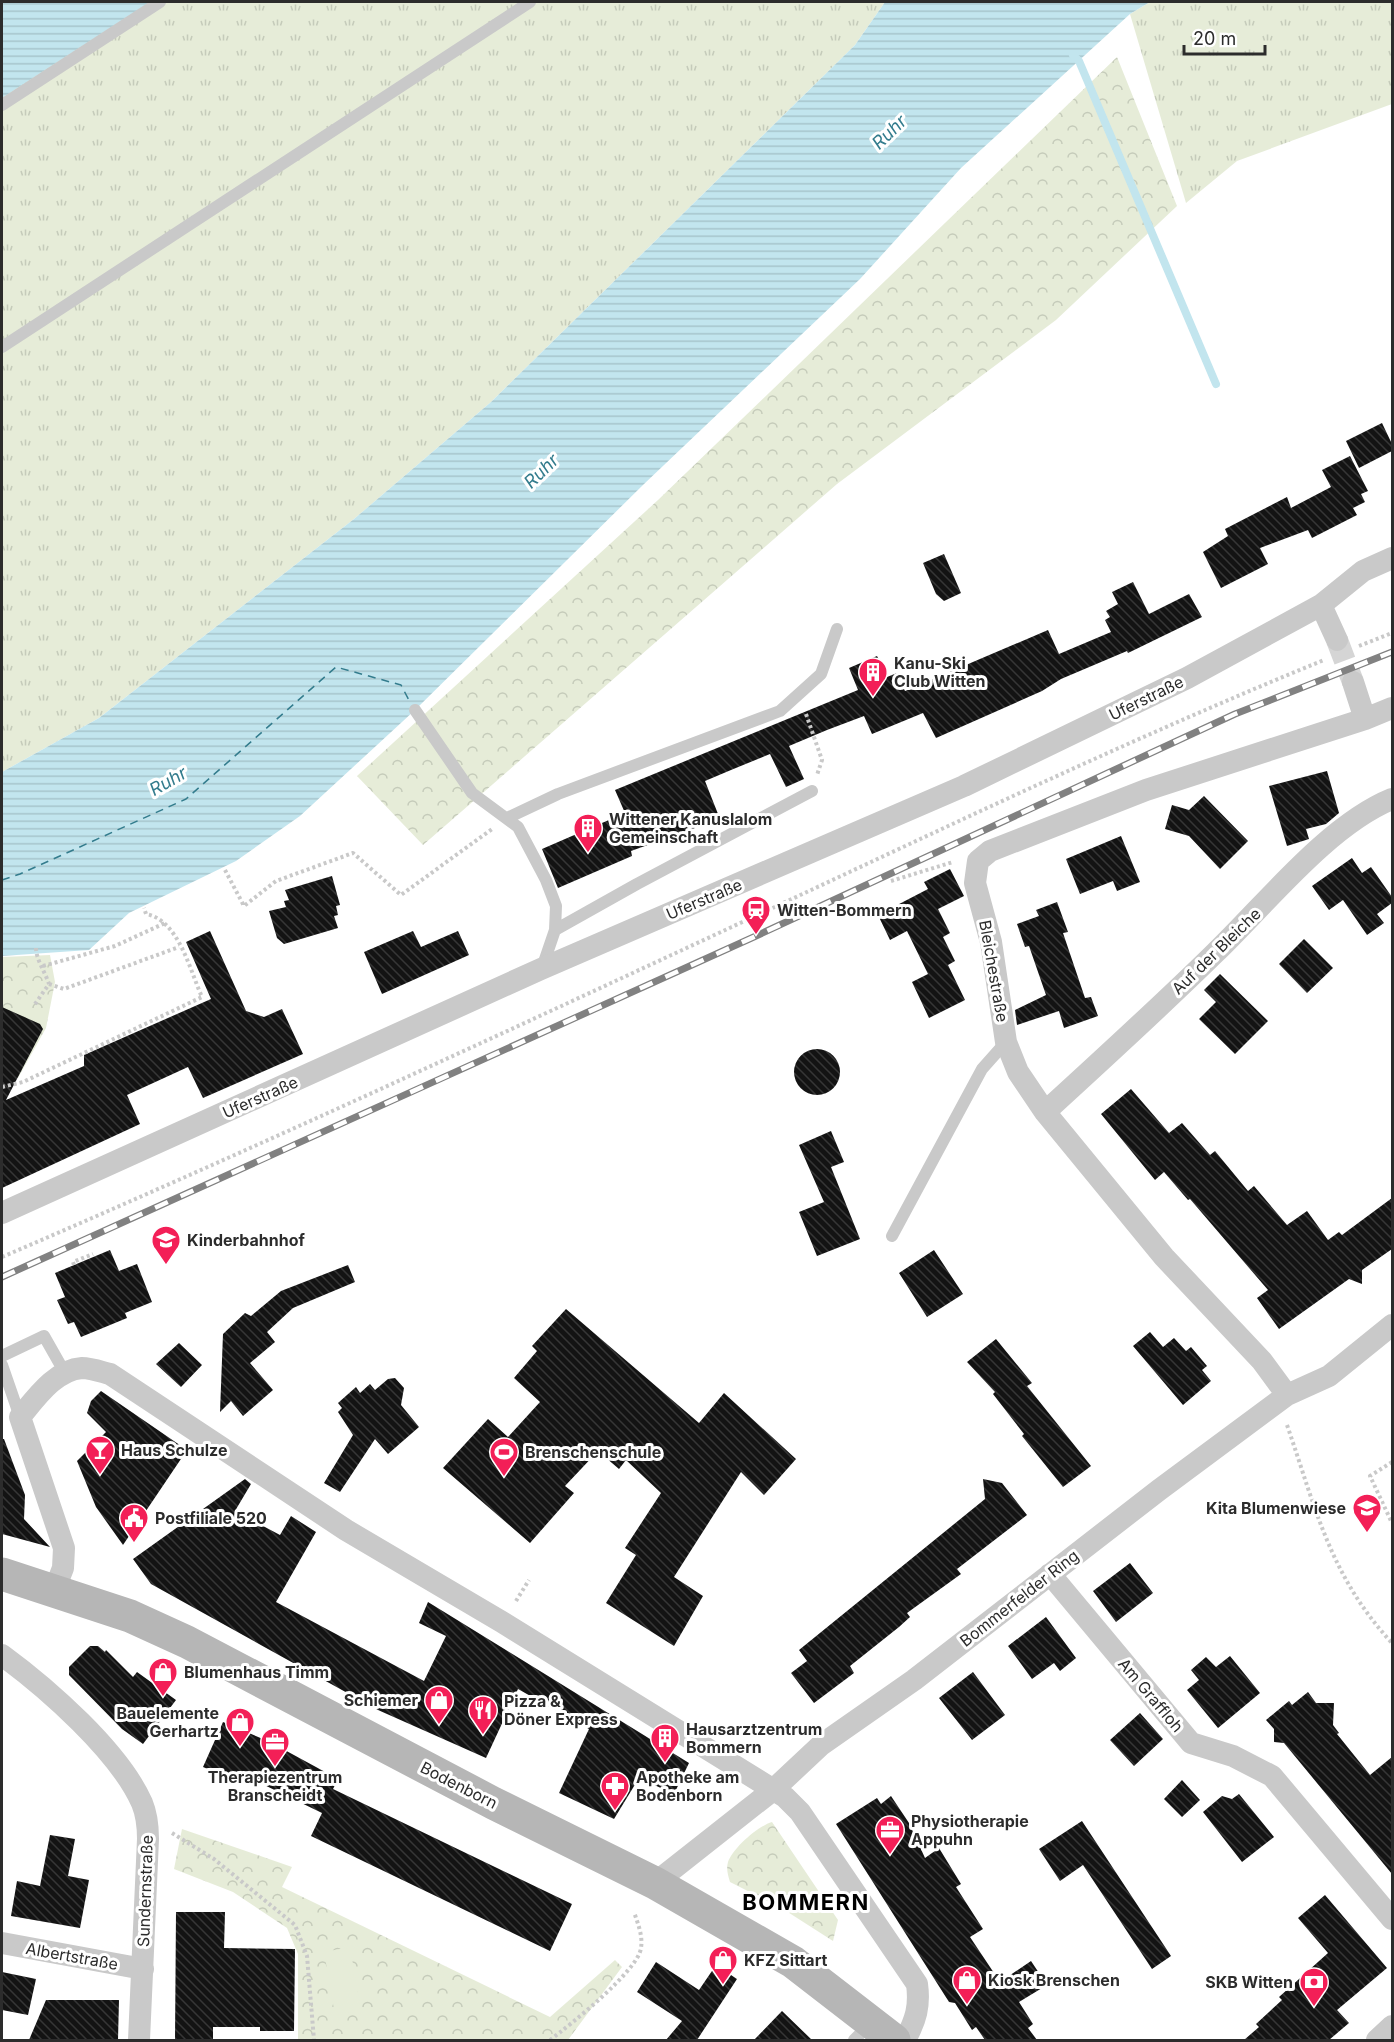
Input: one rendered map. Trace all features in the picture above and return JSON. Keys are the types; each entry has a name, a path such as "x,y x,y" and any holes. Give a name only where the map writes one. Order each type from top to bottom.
{"main road":[{"name":"Bodenborn","path":"2,1574 130,1616 187,1642 473,1792 655,1883 793,1962 873,2034"}],"street":[{"name":"Uferstraße","path":"2,1213 541,969 964,786 1187,678 1321,605 1363,571 1392,558"},
{"path":"1321,605 1337,640"},
{"path":"1353,682 1365,719"},
{"path":"978,861 990,851 1146,790 1365,719 1392,708"},
{"name":"Auf der Bleiche","path":"1045,1112 1327,844 1354,820 1375,806 1392,799"},
{"name":"Bleichestraße","path":"978,861 975,883 991,942 1006,1042 1018,1072 1045,1112 1164,1257 1262,1361 1287,1395"},
{"name":"Bommerfelder Ring","path":"655,1883 773,1790 821,1744 914,1680 1287,1395 1329,1376 1392,1325"},
{"path":"54,1591 63,1568 64,1548 20,1417 44,1389 74,1371 110,1374 346,1530 502,1622 785,1797 800,1812 917,1984 920,2004 905,2040"},
{"name":"Am Graffloh","path":"1050,1574 1191,1743 1233,1756 1272,1776 1392,1919"},
{"name":"Sundernstraße","path":"2,1655 32,1677 76,1718 115,1763 142,1802 147,1820 139,2040"},
{"name":"Albertstraße","path":"2,1943 143,1969"},
{"path":"1377,2040 1392,2026"}],"lane":[{"path":"2,105 160,2"},
{"path":"2,347 530,2"},
{"path":"507,819 558,794 780,711 821,674 837,629"},
{"path":"415,710 472,793 518,827 546,880 556,906 555,930 541,969"},
{"path":"555,930 636,884 812,791"},
{"path":"892,1236 982,1069 1006,1042"},
{"path":"2,1356 44,1336 74,1371"},
{"path":"2,1365 20,1417"}],"path":[{"path":"1377,638 1392,633"},
{"path":"2,1257 105,1213 642,969 978,813 1300,670"},
{"path":"804,707 822,760 812,791"},
{"path":"225,870 244,906 276,881 353,853 401,895 507,819"},
{"path":"891,881 954,862 978,861"},
{"path":"2,1088 23,1082 202,997 171,928 156,916 146,914 144,908"},
{"path":"43,966 115,946 165,923"},
{"path":"49,984 64,989 179,947"},
{"path":"36,948 36,956 43,966 49,984"},
{"path":"35,1004 49,984"},
{"path":"74,1265 73,1262 93,1254"},
{"path":"1287,1395 1287,1424 1330,1552 1356,1600 1392,1643"},
{"path":"1392,1462 1370,1476 1392,1522"},
{"path":"147,1820 214,1859 295,1925 307,1956 314,2040"},
{"path":"550,2040 574,2023 631,1968 641,1951 641,1935 634,1912"}],"green space":[{"path":"2,2 885,2 855,45 491,402 354,519 99,718 2,772"},
{"path":"1150,2 1392,2 1392,104 1237,161 1186,203 1130,14"},
{"path":"1117,57 1177,206 1056,320 837,484 423,845 357,776 658,500"},
{"path":"50,955 55,982 46,1028 18,1078 2,1070 2,957"},
{"path":"772,1822 838,1920 833,1941 783,1909 730,1882 727,1867 731,1856 753,1833"},
{"path":"182,1829 292,1867 282,1887 550,2017 615,1960 622,1967 568,2040 298,2040 298,1954 287,1928 233,1892 174,1869"},
{"path":"350,1947 361,2010 335,2015 324,1952"}],"water":[{"path":"2,2 150,2 2,98"},
{"name":"Ruhr","path":"885,2 1150,2 1130,14 961,168 860,279 644,484 415,710 300,816 236,861 129,913 89,950 2,956 2,772 99,718 354,519 491,402 855,45"}],"building":[{"path":"1382,423 1392,444 1392,451 1359,468 1346,441"},
{"path":"1350,456 1368,491 1361,494 1365,502 1353,508 1357,515 1312,538 1308,530 1260,548 1268,564 1221,588 1203,552 1228,536 1225,529 1287,497 1291,508 1331,487 1322,470"},
{"path":"944,554 961,593 944,601 936,594 923,563"},
{"path":"1133,582 1149,614 1189,594 1202,617 1128,653 1127,651 1061,679 1042,691 936,738 923,713 872,734 864,716 827,730 789,746 804,779 786,787 770,754 731,770 705,781 720,819 631,851 632,856 558,888 542,849 625,813 615,790 858,690 849,668 877,656 887,677 897,673 905,691 1048,630 1059,654 1111,632 1105,620 1110,617 1106,611 1118,604 1112,592"},
{"path":"1327,771 1339,813 1326,824 1306,829 1309,839 1287,846 1269,786"},
{"path":"1204,796 1248,841 1220,869 1189,836 1165,829 1172,805 1189,810"},
{"path":"1121,836 1140,882 1117,891 1113,881 1080,894 1066,859"},
{"path":"1352,858 1362,873 1371,867 1392,897 1392,903 1377,914 1384,923 1367,935 1343,900 1329,910 1312,886"},
{"path":"950,869 964,896 938,909 950,933 943,937 955,961 948,965 965,1000 929,1018 912,982 928,974 907,931 890,940 878,915 928,889 924,882"},
{"path":"332,876 340,905 336,906 338,915 334,916 338,928 284,944 277,938 269,911 286,907 284,901 289,900 285,890"},
{"path":"1057,902 1068,932 1063,933 1085,998 1091,997 1098,1016 1064,1028 1059,1011 1017,1025 1015,1010 1046,995 1029,946 1025,947 1017,924 1039,916 1036,910"},
{"path":"210,931 246,1011 264,1017 282,1009 303,1054 203,1098 188,1067 127,1095 140,1124 2,1188 2,1007 40,1024 43,1029 6,1100 84,1066 84,1055 211,999 186,942"},
{"path":"413,931 421,947 458,931 469,955 382,994 364,952"},
{"path":"1304,939 1333,968 1307,993 1279,964"},
{"path":"1220,974 1268,1021 1235,1054 1199,1019 1216,1002 1204,990"},
{"path":"822,1049 834,1055 839,1063 839,1081 834,1089 826,1094 812,1095 804,1092 797,1085 794,1067 797,1059 804,1052"},
{"path":"1131,1089 1169,1133 1182,1123 1210,1155 1215,1151 1248,1191 1254,1186 1287,1225 1307,1211 1328,1240 1339,1232 1342,1235 1392,1198 1392,1249 1362,1270 1362,1284 1349,1279 1279,1329 1257,1298 1268,1290 1164,1172 1155,1180 1101,1114"},
{"path":"831,1131 844,1162 831,1167 860,1239 817,1256 799,1212 824,1202 799,1145"},
{"path":"110,1250 119,1271 137,1264 152,1302 125,1313 127,1318 81,1337 74,1322 68,1324 57,1300 65,1297 55,1273"},
{"path":"934,1250 963,1294 927,1317 899,1273"},
{"path":"348,1265 355,1282 293,1308 267,1332 275,1342 250,1363 273,1390 243,1416 231,1401 220,1412 223,1334 245,1313 251,1316 281,1291"},
{"path":"566,1309 699,1423 724,1393 796,1459 764,1495 741,1472 674,1577 703,1596 674,1646 606,1603 636,1555 625,1548 661,1493 626,1460 619,1469 598,1451 565,1486 574,1493 530,1543 443,1468 488,1419 508,1437 540,1402 514,1378 537,1351 532,1346"},
{"path":"1150,1332 1163,1347 1174,1338 1186,1351 1191,1347 1207,1366 1202,1370 1211,1381 1183,1405 1133,1346"},
{"path":"996,1339 1032,1383 1027,1386 1091,1466 1063,1487 1022,1436 1024,1434 993,1394 995,1392 967,1362"},
{"path":"179,1343 202,1365 181,1387 156,1364"},
{"path":"395,1378 404,1388 401,1405 419,1427 388,1454 375,1439 340,1492 324,1483 353,1435 338,1412 342,1408 338,1403 356,1387 360,1393 370,1384 375,1390 388,1379"},
{"path":"101,1391 187,1450 123,1545 96,1507 77,1461 106,1432 87,1413 91,1401"},
{"path":"2,1439 4,1439 25,1495 24,1519 50,1547 2,1534"},
{"path":"245,1479 251,1484 235,1511 280,1535 291,1516 316,1532 276,1602 424,1681 446,1636 419,1623 428,1602 689,1763 674,1794 639,1778 614,1819 559,1793 589,1729 518,1689 486,1758 378,1710 151,1584 133,1559"},
{"path":"983,1479 1002,1483 1027,1515 957,1569 961,1574 907,1613 910,1617 850,1666 854,1673 814,1703 791,1673 807,1661 799,1650 985,1499"},
{"path":"1130,1563 1153,1593 1116,1622 1093,1591"},
{"path":"1046,1617 1076,1658 1060,1671 1054,1663 1032,1679 1008,1646"},
{"path":"90,1646 98,1646 105,1652 106,1650 133,1677 137,1672 176,1700 143,1744 122,1729 69,1675 69,1667"},
{"path":"1230,1656 1260,1693 1218,1728 1187,1690 1199,1680 1191,1670 1206,1657 1216,1667"},
{"path":"973,1672 1005,1715 972,1740 939,1698"},
{"path":"1308,1692 1316,1703 1334,1703 1333,1725 1339,1733 1337,1734 1370,1775 1392,1757 1392,1874 1284,1743 1274,1742 1274,1729 1266,1720 1289,1701 1292,1705"},
{"path":"1140,1713 1163,1739 1134,1766 1110,1740"},
{"path":"223,1722 270,1742 338,1779 333,1789 572,1904 550,1951 311,1836 322,1813 254,1780 252,1784 237,1778 236,1781 203,1767"},
{"path":"1182,1780 1200,1800 1182,1817 1164,1799"},
{"path":"1239,1794 1274,1837 1242,1862 1203,1812 1222,1796 1232,1799"},
{"path":"891,1796 909,1823 925,1858 939,1848 961,1884 956,1887 983,1929 970,1937 1000,1982 1031,1961 1047,1985 1019,2002 1033,2024 1028,2028 1037,2040 985,2040 976,2027 972,2030 955,2003 949,2002 836,1824 877,1798 881,1804"},
{"path":"1082,1821 1171,1956 1152,1969 1083,1865 1060,1881 1039,1849"},
{"path":"50,1835 75,1839 68,1876 89,1880 80,1928 11,1916 17,1881 40,1886"},
{"path":"1325,1895 1387,1968 1337,2010 1349,2023 1329,2040 1244,2040 1259,2027 1256,2024 1282,2000 1279,1997 1328,1953 1298,1918"},
{"path":"176,1912 225,1912 224,1948 295,1949 294,2031 260,2031 260,2027 213,2027 213,2040 175,2040"},
{"path":"656,1962 699,1990 716,1965 737,1979 697,2040 666,2040 682,2021 637,1992"},
{"path":"2,1972 36,1979 28,2015 2,2010"},
{"path":"46,2000 119,2000 118,2040 29,2040"},
{"path":"782,2011 812,2040 754,2040"}],"waterway":[{"path":"1073,55 1079,61 1216,384"}],"ferry route":[{"path":"2,880 186,799 336,667 401,685 411,704"}],"tunnel":[{"path":"1337,640 1353,682"}],"railway":[{"path":"2,1277 756,936 1235,714 1392,652"}],"place":[{"name":"Kanu-Ski Club Witten","path":"873,698"},
{"name":"Wittener Kanuslalom Gemeinschaft","path":"588,854"},
{"name":"Witten-Bommern","path":"756,936"},
{"name":"Kinderbahnhof","path":"166,1266"},
{"name":"Haus Schulze","path":"100,1476"},
{"name":"Brenschenschule","path":"504,1478"},
{"name":"Kita Blumenwiese","path":"1367,1534"},
{"name":"Postfiliale 520","path":"134,1544"},
{"name":"Blumenhaus Timm","path":"163,1698"},
{"name":"Schiemer","path":"439,1726"},
{"name":"Pizza & Döner Express","path":"483,1736"},
{"name":"Bauelemente Gerhartz","path":"240,1748"},
{"name":"Hausarztzentrum Bommern","path":"665,1764"},
{"name":"Therapiezentrum Branscheidt","path":"275,1768"},
{"name":"Apotheke am Bodenborn","path":"615,1812"},
{"name":"Physiotherapie Appuhn","path":"890,1856"},
{"name":"KFZ Sittart","path":"723,1986"},
{"name":"Kiosk Brenschen","path":"967,2006"},
{"name":"SKB Witten","path":"1314,2008"}],"district":[{"name":"BOMMERN","path":"806,1902"}]}
